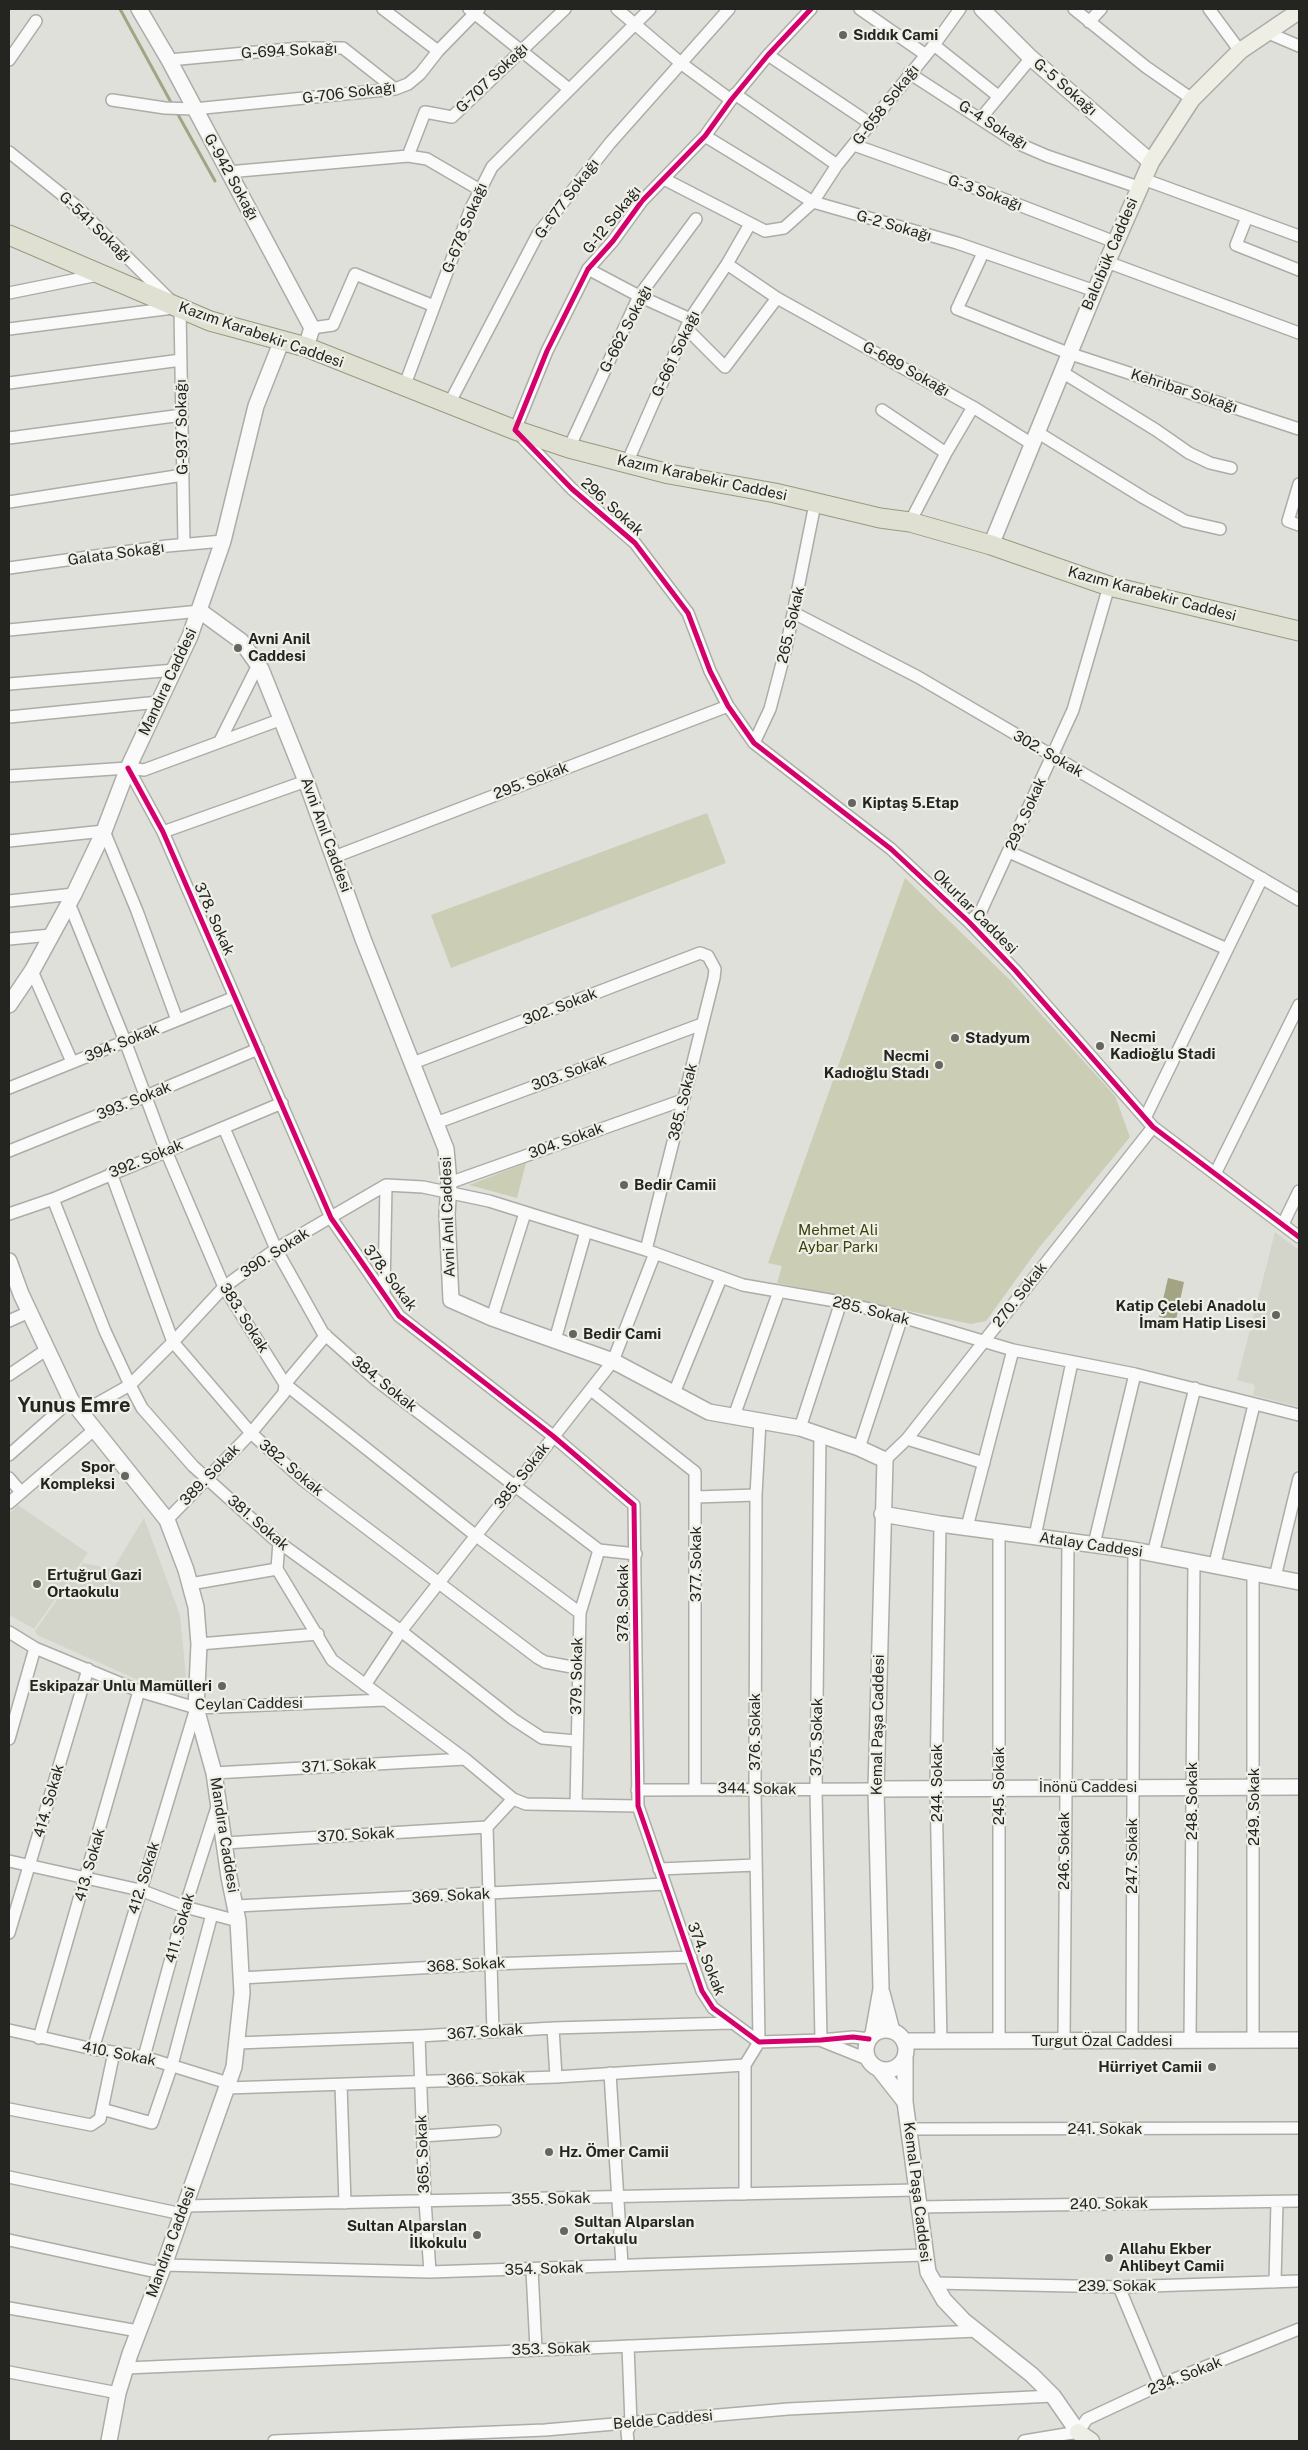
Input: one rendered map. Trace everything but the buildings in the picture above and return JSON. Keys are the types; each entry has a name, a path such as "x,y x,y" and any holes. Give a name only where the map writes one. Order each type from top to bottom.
{"main road":[{"name":"Balcıbük Caddesi","path":"1107,262 1140,183 1151,162 1192,99 1240,51 1292,12"},
{"name":"Kazım Karabekir Caddesi","path":"9,235 98,275 210,321 306,347 515,430 569,448 669,474 775,493 814,504 880,518 910,522 992,545 1109,586 1299,631"},
{"name":"Kemal Paşa Caddesi","path":"1080,2436 1091,2441"}],"street":[{"name":"G-942 Sokağı","path":"139,9 169,60 190,108 228,172 312,328"},
{"path":"383,9 438,51"},
{"name":"G-707 Sokağı","path":"408,156 425,112 452,117 565,9"},
{"path":"617,9 682,64 838,165"},
{"name":"G-678 Sokağı","path":"404,387 480,190 492,167 569,89 636,26 650,9"},
{"name":"G-677 Sokağı","path":"449,404 538,234 610,143 730,9"},
{"name":"G-12 Sokağı","path":"515,430 550,343 588,270 613,241 642,201 705,136 733,97 768,55 811,9"},
{"path":"860,9 926,55"},
{"name":"G-658 Sokağı","path":"664,180 765,231 784,228 813,202 838,165 909,73 934,45 960,9"},
{"name":"G-5 Sokağı","path":"982,9 1031,58 1151,162"},
{"path":"1074,9 1192,99"},
{"path":"1089,22 1101,9"},
{"path":"1209,9 1240,51"},
{"path":"474,10 569,89"},
{"name":"G-706 Sokağı","path":"112,100 164,108 190,108 395,89 408,84 420,74 474,10"},
{"path":"11,53 36,22"},
{"path":"1266,32 1299,46"},
{"path":"934,45 998,96"},
{"name":"G-694 Sokağı","path":"169,60 300,48 343,48 395,89"},
{"path":"768,55 871,124"},
{"path":"981,118 1031,58"},
{"name":"G-4 Sokağı","path":"909,73 1017,143 1047,156 1140,183 1247,217 1299,236"},
{"name":"G-2 Sokağı","path":"705,136 813,202 984,253 1095,290"},
{"name":"G-3 Sokağı","path":"854,145 980,190 1115,242"},
{"name":"G-541 Sokağı","path":"9,152 75,205 179,308"},
{"path":"228,172 408,156 427,159 480,190"},
{"path":"1247,217 1236,245 1299,270"},
{"name":"G-662 Sokağı","path":"569,448 639,296 696,219"},
{"name":"G-661 Sokağı","path":"627,463 688,323 727,264 750,224"},
{"name":"Kehribar Sokağı","path":"984,253 957,309 1068,353 1299,429"},
{"path":"1107,262 1299,331"},
{"name":"Balcıbük Caddesi","path":"992,545 1068,353 1107,262"},
{"name":"G-689 Sokağı","path":"727,264 777,298 973,407 1185,520 1220,529"},
{"path":"588,270 688,323 725,367 777,298"},
{"path":"306,347 312,328 333,325 355,274 434,306"},
{"path":"9,293 98,275"},
{"path":"9,329 179,308"},
{"name":"G-937 Sokağı","path":"179,308 184,544"},
{"name":"Mandıra Caddesi","path":"9,1004 32,971 72,898 104,831 128,768 175,670 200,611 223,541 256,406 282,340"},
{"path":"9,383 181,360"},
{"path":"1062,372 1156,430 1189,453 1210,463 1231,468"},
{"path":"910,522 946,452 973,407"},
{"path":"882,410 946,452"},
{"path":"9,438 182,415"},
{"name":"296. Sokak","path":"515,430 572,489 636,543 688,613 710,671 728,706 754,743"},
{"path":"9,502 183,475"},
{"path":"1299,484 1288,521 1299,525"},
{"name":"265. Sokak","path":"754,743 770,710 794,613 814,504"},
{"name":"Galata Sokağı","path":"9,568 184,544 223,541"},
{"name":"293. Sokak","path":"969,922 981,911 1073,710 1109,586"},
{"path":"9,630 200,611"},
{"name":"Avni Anıl Caddesi","path":"200,611 241,641 258,664 306,781 363,939 446,1149 449,1187 447,1215 452,1300 492,1318 613,1361 709,1412 800,1428 859,1448 885,1460"},
{"name":"302. Sokak","path":"794,613 918,677 1299,900"},
{"path":"220,742 258,664"},
{"path":"9,684 175,670"},
{"path":"9,717 159,702"},
{"name":"295. Sokak","path":"334,857 728,706"},
{"path":"9,776 128,768 144,770 282,720"},
{"name":"Okurlar Caddesi","path":"754,743 892,848 969,922 1015,970 1149,1123 1299,1237"},
{"name":"378. Sokak","path":"128,768 163,832 331,1218 399,1316 553,1436 634,1505 638,1806"},
{"path":"163,832 306,781"},
{"path":"9,841 104,831 137,911 177,1020"},
{"path":"1009,852 1227,949"},
{"name":"270. Sokak","path":"885,1460 907,1439 983,1342 1149,1123 1227,949 1262,878"},
{"path":"9,901 72,898"},
{"name":"383. Sokak","path":"72,898 166,1151 224,1287 286,1384 475,1535 580,1613"},
{"path":"9,939 51,936"},
{"name":"302. Sokak","path":"413,1063 700,953 708,956"},
{"name":"385. Sokak","path":"365,1685 400,1632 613,1361 651,1252 683,1100 715,969 708,956"},
{"path":"32,971 72,1062"},
{"name":"394. Sokak","path":"9,1088 235,997"},
{"path":"1214,1174 1299,1005"},
{"name":"303. Sokak","path":"436,1123 702,1024"},
{"name":"393. Sokak","path":"9,1150 146,1096 258,1048"},
{"name":"304. Sokak","path":"449,1187 683,1100"},
{"name":"392. Sokak","path":"9,1214 53,1199 111,1173 282,1103"},
{"name":"384. Sokak","path":"224,1128 276,1249 326,1335 376,1380 600,1550"},
{"name":"382. Sokak","path":"111,1173 174,1342 250,1433 303,1480 538,1658 545,1662 577,1668"},
{"path":"384,1292 386,1185 449,1187"},
{"name":"390. Sokak","path":"82,1412 130,1385 174,1342 224,1287 276,1249 386,1185"},
{"name":"285. Sokak","path":"449,1187 651,1252 742,1285 841,1302 902,1317 1013,1350 1135,1374 1299,1415"},
{"path":"1283,1224 1299,1191"},
{"name":"381. Sokak","path":"53,1199 105,1331 142,1408 193,1466 279,1542 542,1738 576,1741"},
{"path":"492,1318 525,1213"},
{"path":"555,1340 586,1231"},
{"name":"Mandıra Caddesi","path":"10,1267 46,1350 72,1400 167,1520 190,1584 196,1607 199,1644 196,1708 214,1773 229,1878 238,1914 242,1993 234,2067 163,2269 138,2332 118,2393 109,2441"},
{"path":"674,1393 721,1278"},
{"path":"734,1416 779,1291"},
{"path":"800,1428 841,1302"},
{"path":"9,1321 29,1312"},
{"path":"859,1448 902,1317"},
{"name":"389. Sokak","path":"167,1520 250,1433 284,1393 286,1384 326,1335"},
{"path":"9,1375 46,1350"},
{"path":"967,1527 1013,1350"},
{"path":"1035,1536 1072,1362"},
{"path":"1094,1544 1135,1374"},
{"path":"1153,1554 1195,1388"},
{"name":"377. Sokak","path":"591,1390 695,1472 695,1789"},
{"path":"9,1455 72,1400"},
{"path":"1214,1567 1254,1405"},
{"name":"376. Sokak","path":"759,2042 755,1789 756,1495 760,1421"},
{"path":"9,1503 95,1429"},
{"name":"375. Sokak","path":"820,1434 816,1790 821,2040"},
{"path":"907,1439 984,1463"},
{"name":"Kemal Paşa Caddesi","path":"871,2037 881,1989 876,1788 882,1514 885,1460"},
{"path":"9,1478 21,1492"},
{"path":"1275,1577 1299,1478"},
{"path":"696,1497 756,1495"},
{"name":"Atalay Caddesi","path":"882,1514 940,1524 1134,1550 1299,1582"},
{"name":"244. Sokak","path":"940,1524 936,1787 941,2042"},
{"name":"245. Sokak","path":"999,1532 999,2040"},
{"name":"246. Sokak","path":"1064,2041 1064,1787 1068,1541"},
{"path":"279,1542 277,1569 332,1660 465,1759 513,1799 526,1804 638,1806"},
{"path":"600,1550 636,1554"},
{"name":"379. Sokak","path":"576,1805 577,1668 580,1613 600,1550"},
{"name":"247. Sokak","path":"1132,2041 1134,1550"},
{"name":"248. Sokak","path":"1190,2040 1194,1562"},
{"path":"190,1584 277,1569"},
{"name":"249. Sokak","path":"1253,1573 1253,2041"},
{"name":"Ceylan Caddesi","path":"9,1632 35,1648 140,1692 196,1708 385,1700"},
{"path":"199,1644 318,1634"},
{"path":"9,1739 35,1648"},
{"name":"414. Sokak","path":"9,1933 88,1669"},
{"name":"413. Sokak","path":"39,2038 140,1692"},
{"name":"412. Sokak","path":"94,2049 196,1708"},
{"name":"371. Sokak","path":"214,1773 465,1759"},
{"name":"İnönü Caddesi","path":"876,1788 1299,1787"},
{"name":"344. Sokak","path":"637,1790 876,1788"},
{"path":"493,2032 487,1827 513,1799"},
{"name":"411. Sokak","path":"144,2057 185,1907 219,1800"},
{"name":"374. Sokak","path":"638,1806 702,1991 713,2008 759,2042"},
{"name":"370. Sokak","path":"225,1843 487,1827"},
{"name":"369. Sokak","path":"9,1861 140,1890 185,1907 212,1914 238,1914 665,1884"},
{"path":"660,1869 756,1865"},
{"path":"102,2109 152,2123 172,2065 212,1914"},
{"name":"368. Sokak","path":"241,1978 491,1964 691,1957"},
{"name":"Kemal Paşa Caddesi","path":"881,1989 892,2031"},
{"name":"367. Sokak","path":"237,2043 419,2036 553,2028 732,2023"},
{"path":"553,2028 556,2077"},
{"name":"410. Sokak","path":"9,2030 39,2038 144,2057 227,2085"},
{"path":"821,2040 866,2060 876,2067 891,2070 897,2067 906,2053 904,2041 892,2031 879,2031 871,2037 866,2052 876,2067"},
{"name":"365. Sokak","path":"419,2036 425,2201 430,2272"},
{"path":"745,2194 745,2065 759,2042 871,2037"},
{"name":"Turgut Özal Caddesi","path":"904,2041 1299,2040"},
{"path":"9,2109 91,2125 100,2119 114,2052"},
{"name":"Kemal Paşa Caddesi","path":"904,2058 905,2102 910,2129 924,2255 928,2272 944,2300 977,2331 1032,2375 1053,2396 1080,2436"},
{"name":"366. Sokak","path":"227,2085 341,2085 556,2077 745,2065"},
{"name":"Kemal Paşa Caddesi","path":"876,2067 905,2102"},
{"path":"610,2074 622,2265"},
{"path":"341,2085 345,2203"},
{"name":"241. Sokak","path":"910,2129 1299,2128"},
{"path":"422,2136 495,2132"},
{"name":"355. Sokak","path":"9,2177 184,2210 345,2203 916,2190"},
{"name":"240. Sokak","path":"918,2207 1299,2201"},
{"path":"1275,2282 1277,2202"},
{"name":"354. Sokak","path":"9,2240 163,2269 430,2272 532,2270 622,2265 924,2255"},
{"path":"532,2270 536,2349"},
{"name":"239. Sokak","path":"934,2283 1118,2287 1299,2281"},
{"path":"1118,2287 1160,2385"},
{"path":"9,2308 138,2332"},
{"name":"234. Sokak","path":"1080,2436 1087,2418 1160,2385 1299,2329"},
{"name":"353. Sokak","path":"126,2368 977,2331"},
{"path":"628,2346 631,2424 627,2432 628,2441"},
{"path":"9,2372 118,2393"},
{"name":"Belde Caddesi","path":"274,2441 546,2436 631,2424 788,2409 1053,2396"},
{"path":"1024,2441 1080,2436"}],"shaded area":[{"name":"Katip Çelebi Anadolu İmam Hatip Lisesi","path":"1275,1232 1299,1250 1299,1407 1253,1395 1255,1385 1237,1380"},
{"path":"1168,1278 1184,1282 1176,1320 1159,1317"},
{"name":"Ertuğrul Gazi Ortaokulu","path":"18,1505 88,1553 34,1629 9,1615 9,1514"},
{"path":"144,1518 180,1615 187,1687 174,1696 37,1635 35,1631 83,1563 113,1569"}],"green space":[{"path":"707,813 726,863 451,968 431,915"},
{"name":"Stadyum","path":"905,878 1010,980 1115,1096 1130,1137 1038,1249 986,1321 971,1324 777,1283 782,1266 768,1263"},
{"path":"526,1163 517,1198 469,1185"}],"waterway":[{"path":"120,9 173,106"},
{"path":"176,111 215,181"}],"cycle path":[{"path":"811,9 768,55 731,100 705,136 642,201 613,241 588,269 547,351 515,430 572,489 635,543 688,613 710,671 728,706 754,743 891,849 969,922 1015,970 1153,1127 1299,1237"},
{"path":"128,768 163,832 331,1218 399,1316 553,1436 634,1505 638,1806 702,1991 713,2008 759,2042 853,2037 869,2039"}],"place":[{"name":"Sıddık Cami","path":"843,35"},
{"name":"Avni Anil Caddesi","path":"238,648"},
{"name":"Kiptaş 5.Etap","path":"852,803"},
{"name":"Stadyum","path":"955,1038"},
{"name":"Necmi Kadioğlu Stadi","path":"1100,1046"},
{"name":"Necmi Kadıoğlu Stadı","path":"939,1065"},
{"name":"Bedir Camii","path":"624,1185"},
{"name":"Katip Çelebi Anadolu İmam Hatip Lisesi","path":"1276,1315"},
{"name":"Bedir Cami","path":"573,1334"},
{"name":"Spor Kompleksi","path":"125,1476"},
{"name":"Ertuğrul Gazi Ortaokulu","path":"37,1584"},
{"name":"Eskipazar Unlu Mamülleri","path":"222,1686"},
{"name":"Hürriyet Camii","path":"1212,2067"},
{"name":"Hz. Ömer Camii","path":"549,2152"},
{"name":"Sultan Alparslan Ortakulu","path":"564,2231"},
{"name":"Sultan Alparslan İlkokulu","path":"477,2235"},
{"name":"Allahu Ekber Ahlibeyt Camii","path":"1109,2258"}],"district":[{"name":"Yunus Emre","path":"74,1406"}],"park label":[{"name":"Mehmet Ali Aybar Parkı","path":"838,1238"}]}
